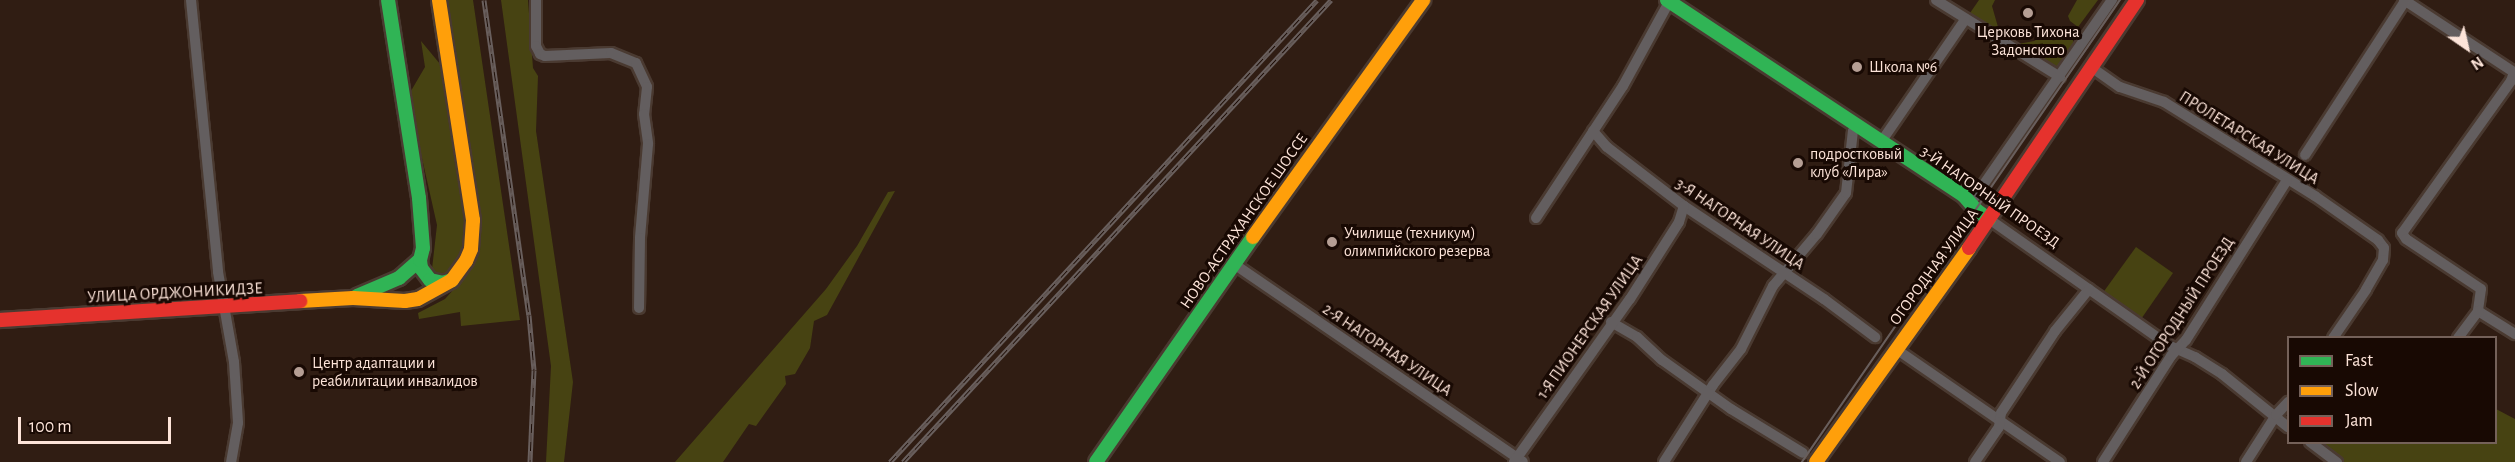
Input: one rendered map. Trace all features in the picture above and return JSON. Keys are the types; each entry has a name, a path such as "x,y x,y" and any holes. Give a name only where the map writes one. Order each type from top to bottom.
{"main road":[{"path":"388,0 424,230 421,268 430,280 443,283 452,280"},
{"name":"УЛИЦА ОРДЖОНИКИДЗЕ","path":"0,320 352,298 405,302 430,294 452,280 466,261 471,249 473,219 440,0"},
{"name":"НОВО-АСТРАХАНСКОЕ ШОССЕ","path":"1095,462 1423,0"},
{"name":"3-Й НАГОРНЫЙ ПРОЕЗД","path":"1669,0 1964,196 1970,204 1989,219"},
{"name":"ОГОРОДНАЯ УЛИЦА","path":"1816,462 1989,219 2137,0"},
{"name":"УЛИЦА ОРДЖОНИКИДЗЕ","path":"352,298 399,278 420,260"}],"street":[{"path":"191,0 218,272 234,362 238,423 231,462"},
{"path":"536,0 536,46 540,54 545,56 611,53 636,63 647,87 644,114 648,144 640,238 639,308"},
{"path":"1536,218 1623,86 1669,0"},
{"path":"1936,0 2060,77"},
{"path":"1970,204 2112,0"},
{"path":"2305,155 2404,1 2514,72 2511,81 2402,233 2406,239 2481,289 2478,311 2459,336"},
{"path":"1881,142 1965,20"},
{"name":"ПРОЛЕТАРСКАЯ УЛИЦА","path":"2091,67 2120,87 2164,102 2378,240 2384,248 2383,260 2366,290 2334,336"},
{"path":"1664,462 1741,348 1773,286 1846,193 1853,131 1857,125"},
{"name":"3-Я НАГОРНАЯ УЛИЦА","path":"1593,131 1607,147 1684,206 1711,221 1768,264 1785,273 1875,337"},
{"name":"2-Й ОГОРОДНЫЙ ПРОЕЗД","path":"2103,462 2171,356 2179,349 2287,180"},
{"name":"1-Я ПИОНЕРСКАЯ УЛИЦА","path":"1518,460 1611,322 1630,299 1679,222 1684,206"},
{"name":"3-Й НАГОРНЫЙ ПРОЕЗД","path":"1989,219 2168,345 2222,374 2287,425"},
{"name":"2-Я НАГОРНАЯ УЛИЦА","path":"1234,264 1518,460"},
{"path":"1975,462 1999,427 2001,413 2055,331 2089,289"},
{"path":"2478,311 2515,334"},
{"path":"1611,322 1637,337 1662,360 1709,393 1803,453"},
{"path":"1896,349 2060,462"},
{"path":"2246,462 2276,416 2287,404"},
{"path":"2313,444 2337,462"}],"shaded area":[{"path":"446,0 473,0 520,320 461,326 460,312 419,319 418,313 445,299 470,271"},
{"path":"501,0 528,0 533,68 538,76 536,131 573,382 564,462 546,462 551,366"},
{"path":"1979,0 1995,0 1992,6 2000,34 1970,13"},
{"path":"2077,0 2098,0 2078,27 2070,21 2068,16"},
{"path":"2061,26 2069,31 2074,43 2056,68 2018,44 2034,41"},
{"path":"421,41 445,70 467,222 463,252 448,275 435,274 432,269 437,225 408,96 425,67"},
{"path":"895,191 827,315 814,321 810,348 795,374 785,376 786,384 756,426 749,424 723,462 675,462 826,289 857,246 888,192"},
{"path":"2136,247 2173,273 2139,322 2102,294"},
{"path":"2497,410 2515,419 2515,462 2343,462 2320,444 2497,444"}],"tram line":[{"path":"1802,462 2120,0"}],"railway":[{"path":"484,0 529,315 534,370 530,462"},
{"path":"890,462 1317,0"},
{"path":"903,462 1331,0"}],"traffic: fast":[{"path":"357,296 399,278 420,260 423,248 419,198 388,0"},
{"path":"1667,0 1964,196 1976,210 1989,219"},
{"path":"1096,462 1253,237"},
{"path":"420,260 421,268 430,280 443,283 452,280"}],"traffic: slow":[{"path":"300,301 353,298 405,301 418,299 452,280 466,261 471,249 473,220 439,0"},
{"path":"1253,237 1423,0"},
{"path":"1816,462 1969,248"}],"traffic: jam":[{"path":"1969,248 2137,0"},
{"path":"0,320 300,301"}],"place":[{"name":"Церковь Тихона Задонского","path":"2028,13"},
{"name":"Школа №6","path":"1857,67"},
{"name":"подростковый клуб «Лира»","path":"1798,163"},
{"name":"Училище (техникум) олимпийского резерва","path":"1332,242"},
{"name":"Центр адаптации и реабилитации инвалидов","path":"299,372"}]}
